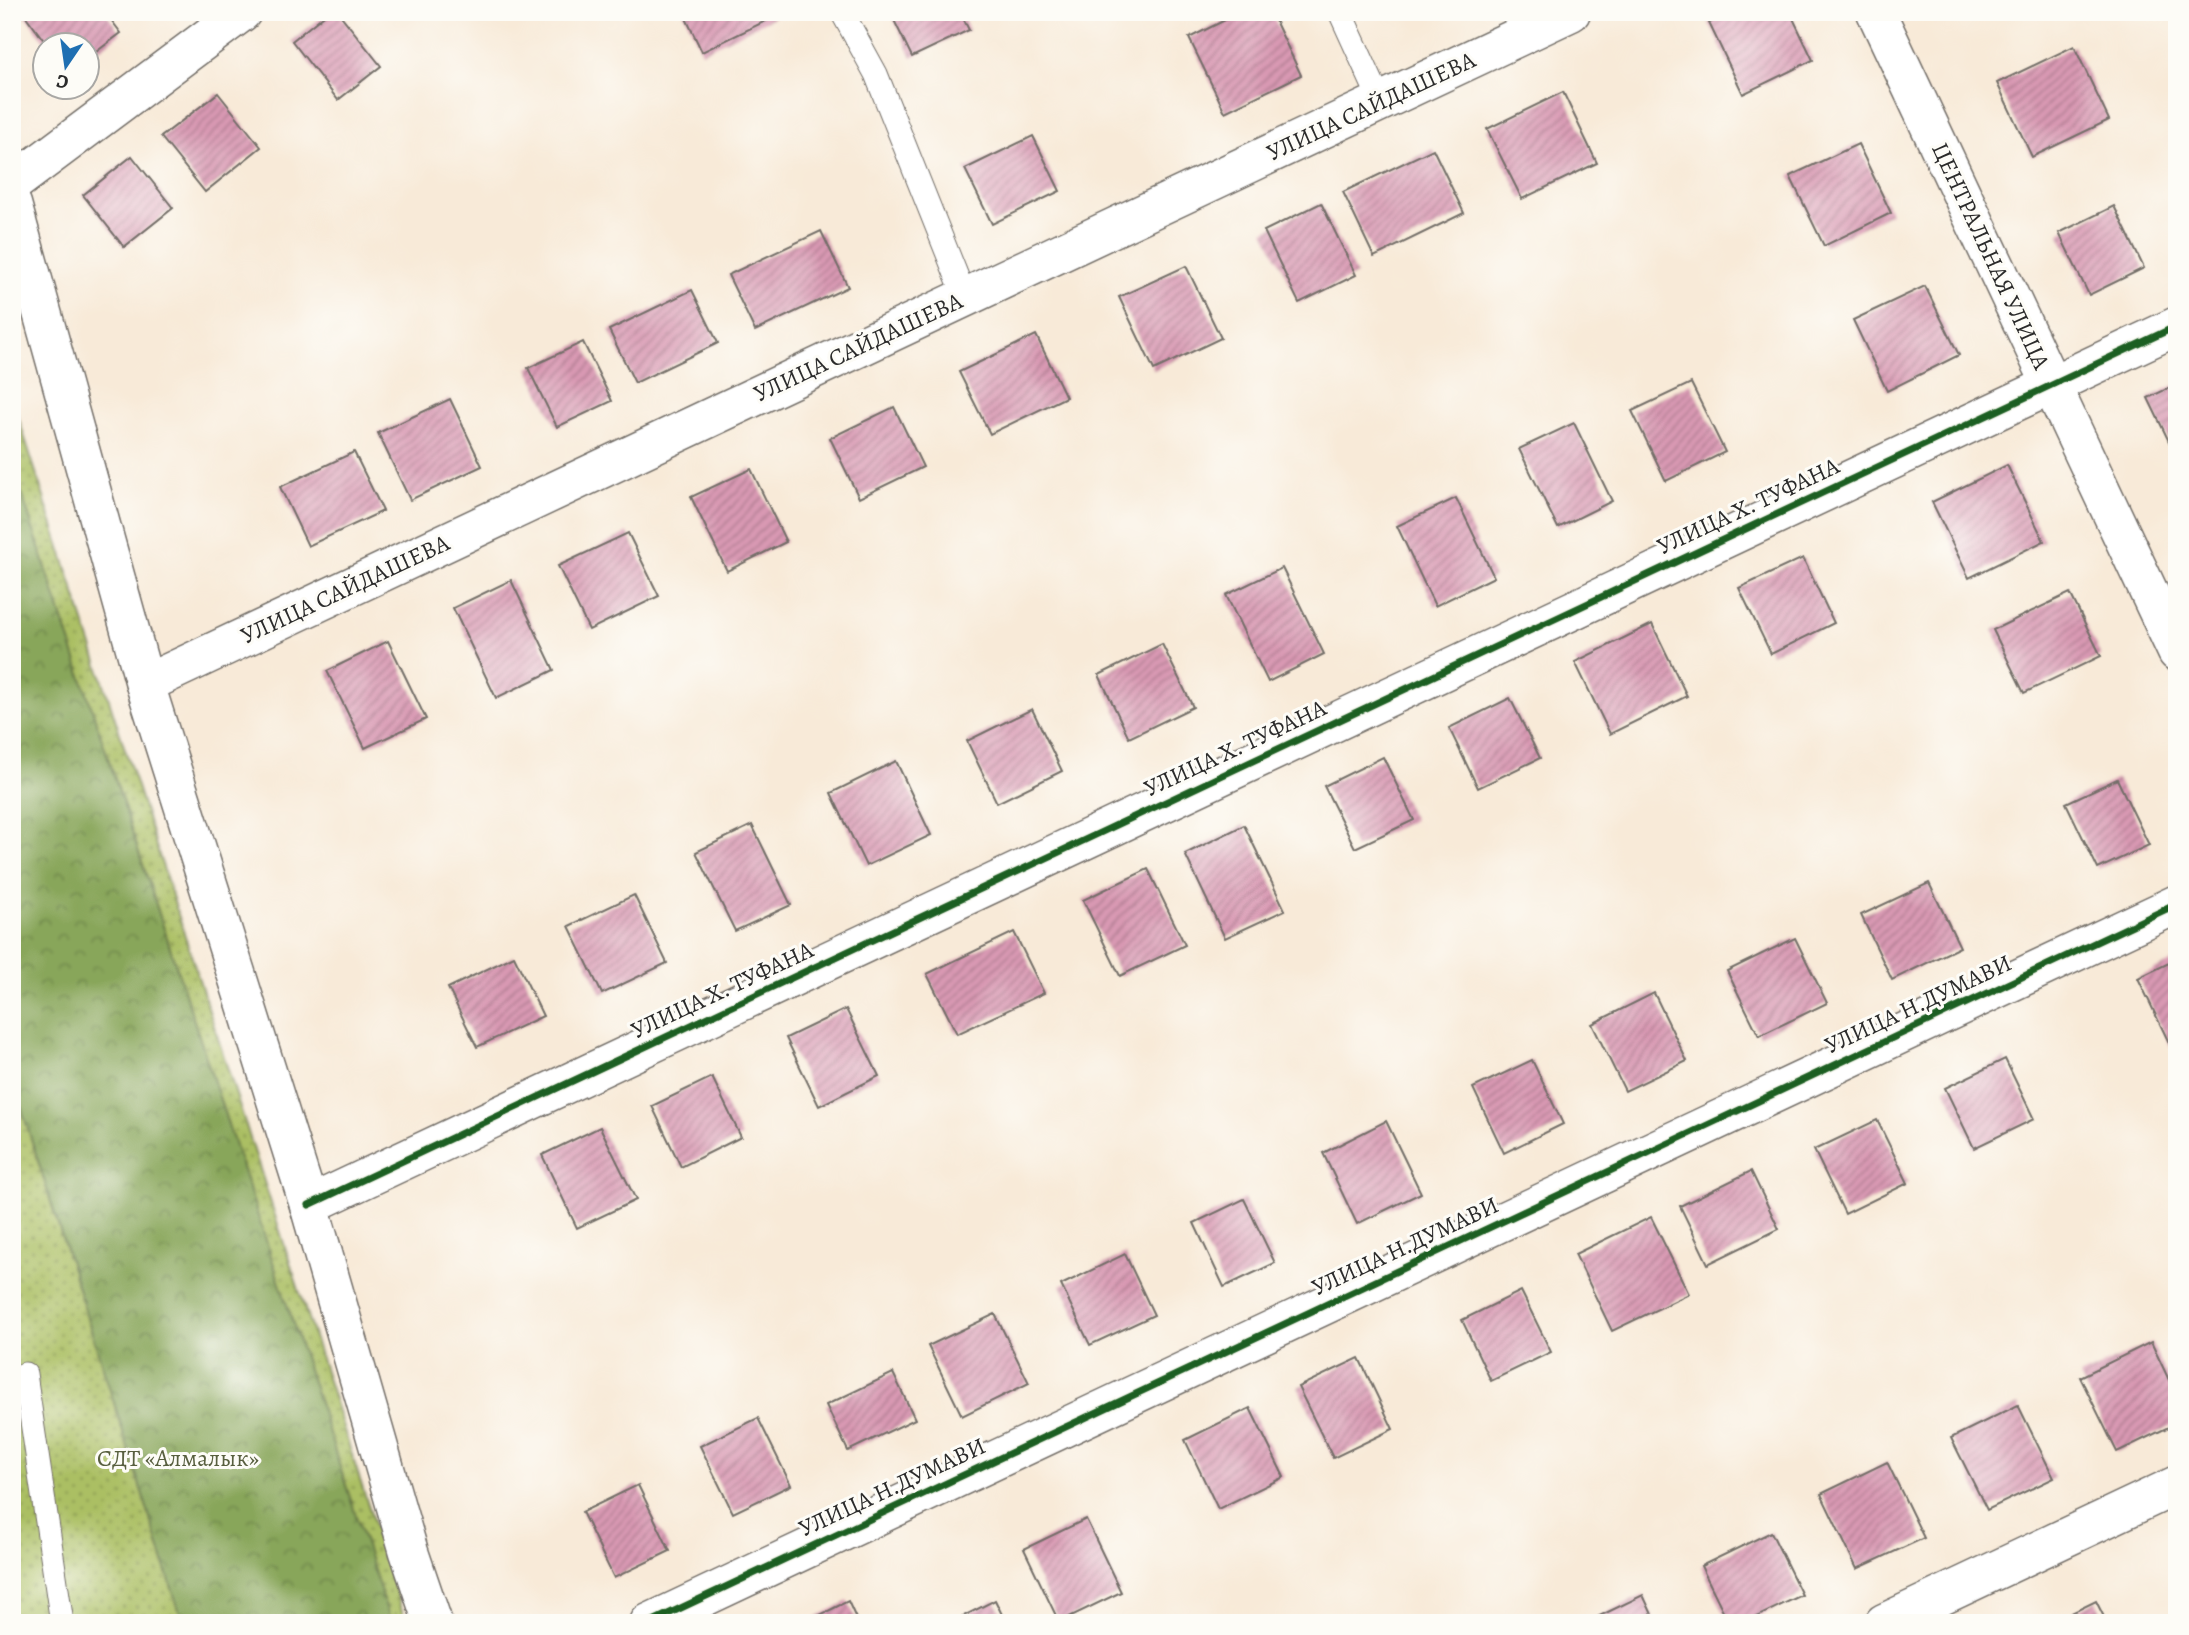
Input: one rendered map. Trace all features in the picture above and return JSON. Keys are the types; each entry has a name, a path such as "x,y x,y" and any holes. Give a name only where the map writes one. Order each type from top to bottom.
{"street":[{"path":"12,184 242,12"},
{"name":"УЛИЦА САЙДАШЕВА","path":"145,684 1571,12"},
{"name":"ЦЕНТРАЛЬНАЯ УЛИЦА","path":"1876,12 2177,652"},
{"path":"12,204 145,684 309,1205 408,1552 433,1623"},
{"name":"УЛИЦА Х. ТУФАНА","path":"309,1205 2177,326"},
{"name":"УЛИЦА Н.ДУМАВИ","path":"649,1623 2177,904"},
{"path":"1884,1623 2177,1485"}],"lane":[{"path":"842,12 876,74 965,297"},
{"path":"1340,12 1381,102"},
{"path":"24,1374 62,1623"}],"green space":[{"name":"СДТ «Алмалык»","path":"12,398 406,1623 12,1623"},
{"name":"СДТ «Алмалык»","path":"12,464 391,1623 183,1623 12,1078"}],"building":[{"path":"29,12 105,12 121,33 102,47 102,32 38,32 25,15"},
{"path":"328,12 338,12 381,66 338,100 292,41"},
{"path":"683,12 774,12 776,16 702,52"},
{"path":"890,12 960,12 969,30 912,57"},
{"path":"1241,12 1271,12 1301,75 1225,112 1189,38"},
{"path":"1731,12 1790,12 1813,60 1743,94 1709,23"},
{"path":"2074,46 2109,120 2032,157 1997,83"},
{"path":"1563,92 1597,163 1522,199 1487,129"},
{"path":"218,93 261,147 205,192 161,137"},
{"path":"1033,136 1060,191 992,224 965,169"},
{"path":"1858,144 1891,213 1824,246 1790,176"},
{"path":"1433,149 1464,213 1374,257 1343,192"},
{"path":"132,156 173,208 124,247 83,195"},
{"path":"1321,203 1356,275 1299,303 1264,231"},
{"path":"2114,206 2144,268 2089,295 2059,233"},
{"path":"821,231 848,287 755,331 728,275"},
{"path":"1186,266 1221,338 1154,370 1119,297"},
{"path":"1925,286 1959,355 1887,391 1853,320"},
{"path":"692,290 718,343 635,383 609,330"},
{"path":"1036,335 1066,397 990,434 959,372"},
{"path":"583,342 612,401 557,427 528,368"},
{"path":"1691,383 1725,452 1666,481 1632,411"},
{"path":"2177,384 2177,458 2148,398"},
{"path":"450,399 482,466 410,500 378,433"},
{"path":"894,407 923,467 859,498 830,438"},
{"path":"1574,423 1612,501 1558,528 1519,449"},
{"path":"354,452 383,511 308,546 280,487"},
{"path":"2007,465 2044,541 1969,578 1932,502"},
{"path":"751,469 786,542 727,571 691,497"},
{"path":"1456,498 1494,577 1435,606 1397,526"},
{"path":"628,533 659,596 589,630 558,566"},
{"path":"1803,558 1834,623 1771,654 1739,588"},
{"path":"1282,568 1324,654 1268,682 1226,595"},
{"path":"511,580 554,670 496,698 453,608"},
{"path":"2070,593 2101,656 2024,693 1993,630"},
{"path":"1652,624 1687,696 1610,734 1575,662"},
{"path":"388,641 426,719 365,748 327,671"},
{"path":"1162,644 1193,707 1129,738 1099,675"},
{"path":"1510,698 1540,758 1478,788 1449,728"},
{"path":"1032,709 1062,771 997,803 967,741"},
{"path":"1383,757 1414,820 1355,848 1324,786"},
{"path":"896,761 931,835 866,866 831,793"},
{"path":"2117,779 2149,845 2098,869 2066,803"},
{"path":"752,825 791,905 735,931 696,852"},
{"path":"1244,825 1285,910 1225,938 1185,854"},
{"path":"1148,869 1185,945 1120,976 1083,900"},
{"path":"1929,883 1960,947 1892,980 1861,915"},
{"path":"634,895 667,963 602,994 569,926"},
{"path":"1014,932 1044,993 957,1034 927,974"},
{"path":"1795,938 1827,1003 1759,1036 1727,971"},
{"path":"514,956 543,1016 477,1047 448,988"},
{"path":"2177,959 2177,1046 2172,1049 2138,978"},
{"path":"1654,993 1687,1061 1625,1091 1592,1024"},
{"path":"846,1009 879,1076 819,1106 786,1038"},
{"path":"2005,1059 2034,1119 1974,1148 1945,1088"},
{"path":"1532,1060 1563,1124 1504,1153 1473,1088"},
{"path":"712,1077 741,1137 681,1167 652,1106"},
{"path":"1877,1120 1908,1183 1845,1214 1814,1150"},
{"path":"1386,1121 1421,1193 1357,1224 1323,1153"},
{"path":"600,1127 636,1200 577,1228 542,1155"},
{"path":"1751,1171 1779,1229 1708,1264 1680,1206"},
{"path":"1244,1199 1275,1263 1224,1287 1194,1223"},
{"path":"1651,1217 1689,1294 1612,1331 1575,1254"},
{"path":"1125,1254 1154,1315 1090,1345 1061,1285"},
{"path":"1521,1291 1551,1352 1491,1381 1462,1320"},
{"path":"995,1314 1029,1383 962,1416 928,1346"},
{"path":"2151,1342 2177,1397 2177,1423 2117,1452 2080,1377"},
{"path":"1359,1358 1393,1429 1333,1458 1298,1387"},
{"path":"893,1373 915,1419 848,1451 826,1405"},
{"path":"2018,1405 2054,1478 1987,1510 1951,1438"},
{"path":"1250,1408 1284,1477 1218,1509 1185,1440"},
{"path":"758,1418 791,1485 733,1513 700,1446"},
{"path":"1887,1462 1924,1538 1857,1569 1821,1494"},
{"path":"638,1485 670,1551 614,1578 582,1512"},
{"path":"1086,1519 1121,1592 1059,1622 1024,1549"},
{"path":"1771,1532 1802,1595 1744,1623 1729,1623 1701,1566"},
{"path":"1643,1595 1656,1623 1585,1623"},
{"path":"995,1600 1006,1623 950,1623"},
{"path":"848,1601 858,1623 804,1623"},
{"path":"2096,1601 2107,1623 2051,1623"}],"cycle path":[{"path":"309,1205 2177,326"},
{"path":"649,1623 2177,904"}]}
